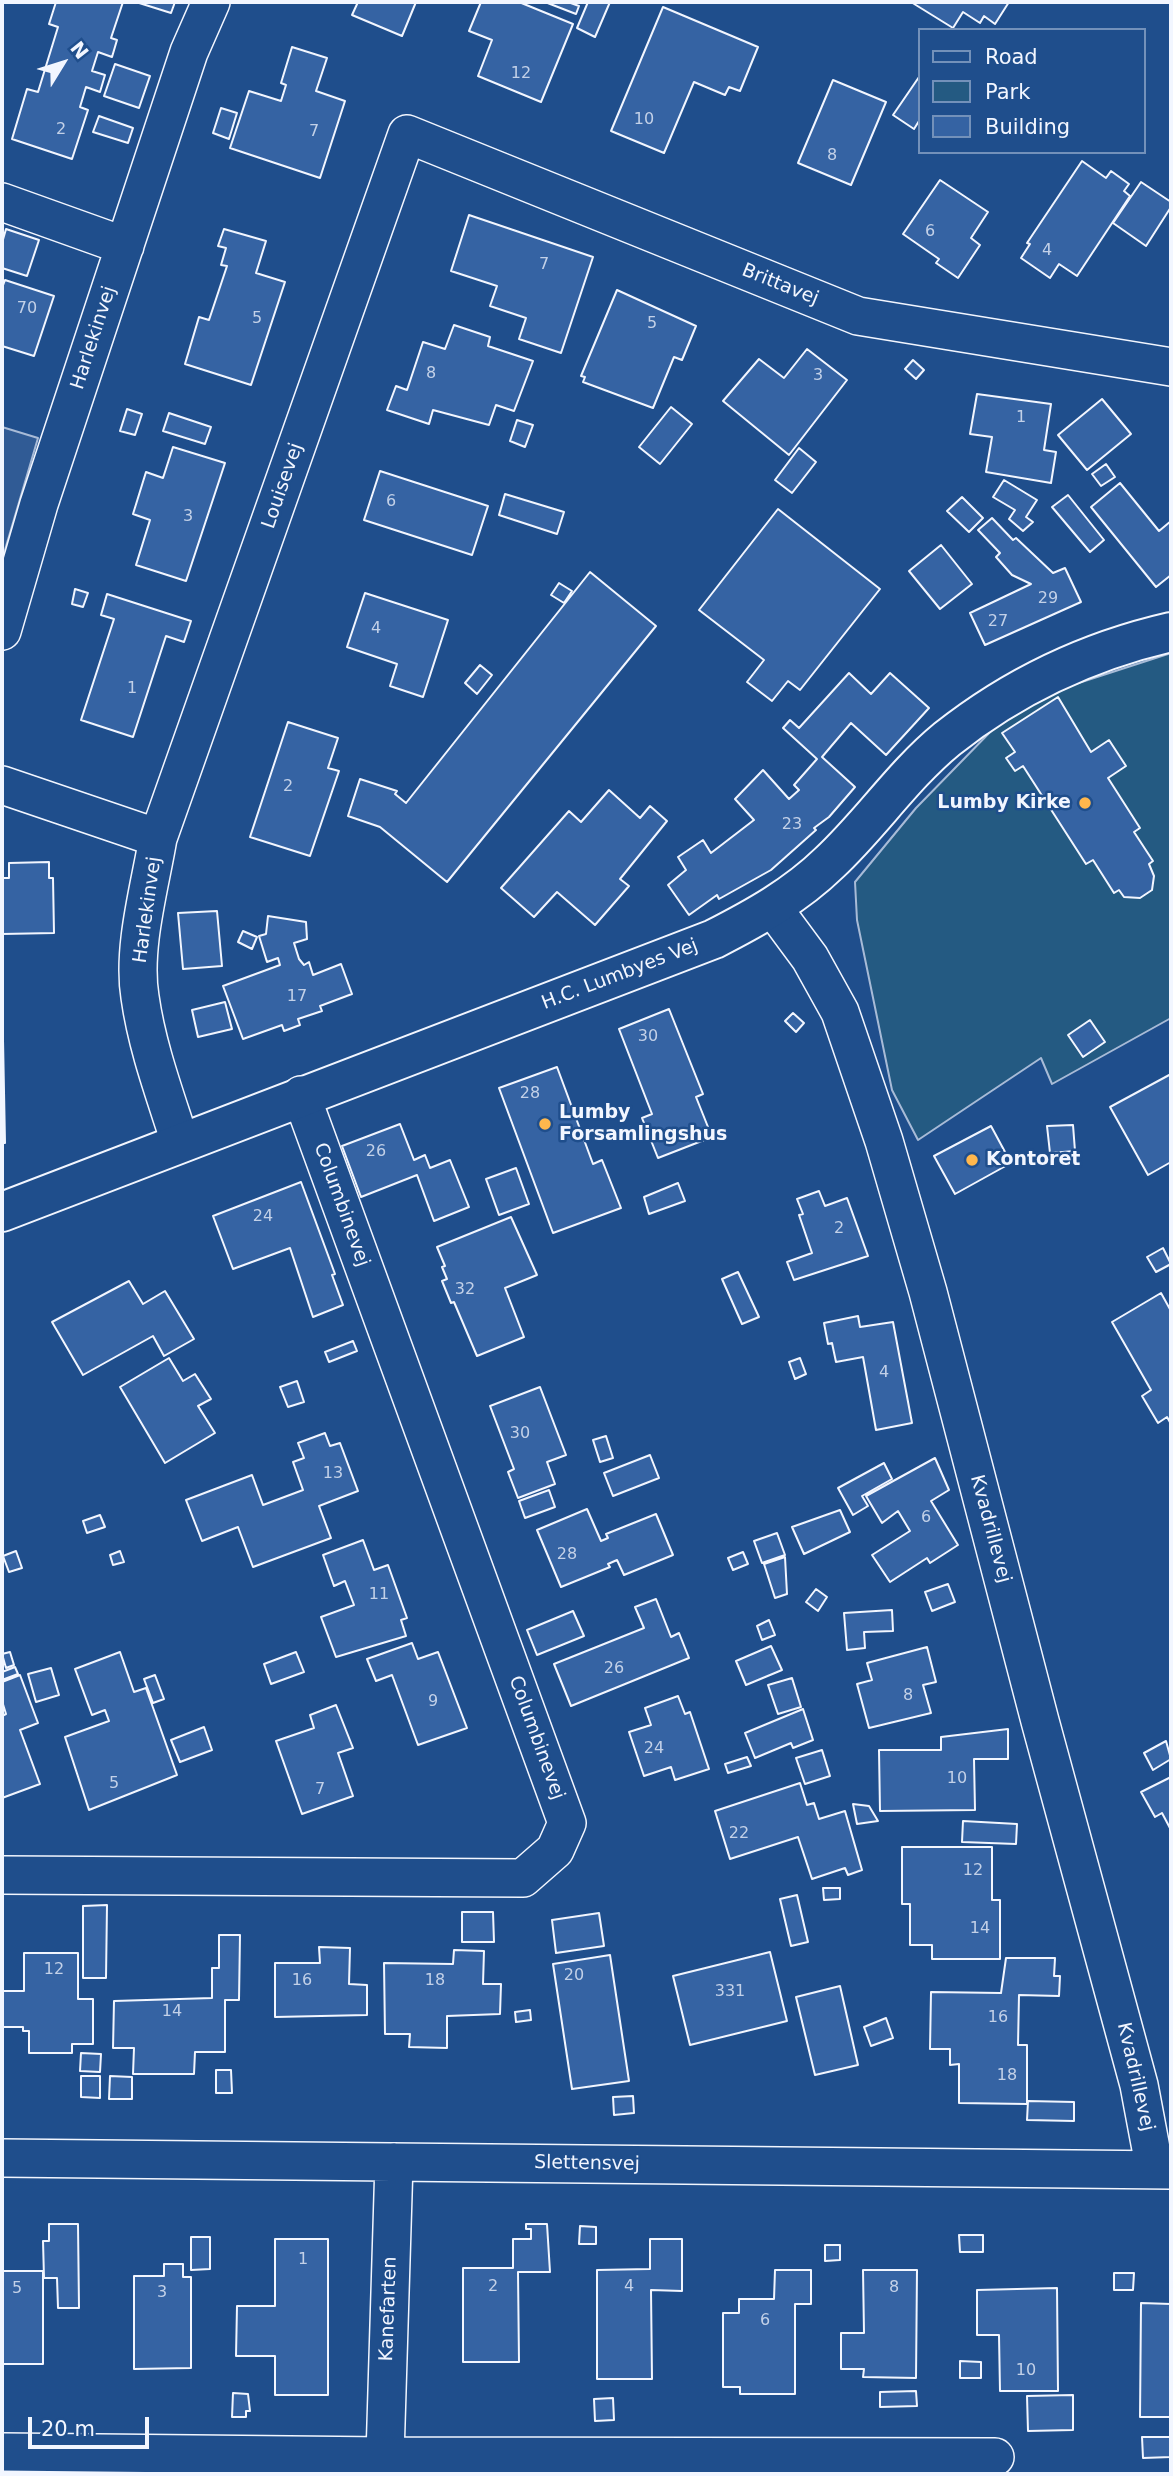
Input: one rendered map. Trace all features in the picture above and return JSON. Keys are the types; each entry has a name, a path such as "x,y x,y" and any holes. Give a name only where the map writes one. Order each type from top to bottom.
{"street":[{"name":"Harlekinvej","path":"2,631 39,503 189,52 211,2"},
{"name":"Brittavej","path":"407,134 858,316 1171,367"},
{"name":"Louisevej","path":"158,838 407,134"},
{"path":"2,202 125,246"},
{"name":"H.C. Lumbyes Vej","path":"2,1212 301,1095 714,939 773,908 830,863 895,788 946,740 997,703 1060,667 1117,645 1171,632"},
{"name":"Harlekinvej","path":"2,785 158,838 141,936 139,995 152,1052 180,1143"},
{"name":"Kvadrillevej","path":"773,908 810,958 839,1012 884,1141 928,1292 1040,1721 1163,2170"},
{"name":"Columbinevej","path":"2,1875 523,1878 555,1850 567,1823 301,1095"},
{"name":"Slettensvej","path":"2,2158 1163,2170"},
{"name":"Kanefarten","path":"385,2456 394,2162"},
{"path":"2,2452 64,2463 385,2456 475,2466 876,2466 995,2456"}],"green space":[{"path":"1171,653 1171,1018 1052,1084 1041,1058 918,1140 892,1090 857,920 855,882 916,808 997,725 1057,690"}],"shaded area":[{"path":"2,427 38,438 2,560"}],"building":[{"path":"56,2 123,2 111,38 117,40 112,57 98,52 92,71 105,75 100,92 86,87 80,107 88,110 72,159 12,139 27,89 38,92 58,27 49,24"},
{"path":"136,2 175,2 171,13"},
{"path":"358,2 416,2 402,36 352,15"},
{"path":"481,2 519,2 573,24 541,102 478,76 492,40 469,31"},
{"path":"545,2 568,2 579,6 576,14"},
{"path":"588,2 610,2 595,37 577,28"},
{"path":"911,2 1009,2 995,24 984,16 980,23 963,12 953,28"},
{"path":"663,7 758,47 740,91 729,87 725,95 694,82 664,153 611,131"},
{"path":"292,47 327,58 316,91 345,101 320,178 230,148 249,91 281,101 286,85 281,83"},
{"path":"115,64 150,76 139,108 104,96"},
{"path":"918,78 918,123 914,129 893,115"},
{"path":"833,80 886,102 851,185 798,163"},
{"path":"221,108 237,113 229,139 213,133"},
{"path":"99,116 133,128 128,143 93,132"},
{"path":"1082,161 1106,178 1111,171 1129,184 1124,191 1130,196 1077,276 1059,264 1050,278 1021,258 1030,244 1027,243"},
{"path":"940,180 988,212 971,238 980,245 958,278 936,263 939,259 903,234"},
{"path":"1141,182 1171,202 1171,207 1146,246 1113,223"},
{"path":"469,215 593,257 561,353 519,339 526,318 490,306 497,286 451,271"},
{"path":"6,229 39,240 27,276 2,268 2,243"},
{"path":"224,229 266,241 256,273 285,282 251,385 185,364 199,317 209,320 227,266 221,265 226,248 218,246"},
{"path":"5,280 54,296 34,356 2,346 2,288"},
{"path":"617,290 696,326 682,360 674,357 653,408 583,382 585,377 581,376"},
{"path":"454,325 490,337 488,346 533,361 514,411 496,405 489,425 433,410 429,424 387,410 396,386 407,390 423,342 445,349"},
{"path":"807,349 847,380 789,455 723,401 759,359 784,378"},
{"path":"913,360 924,370 916,379 905,369"},
{"path":"977,394 1051,404 1044,450 1056,452 1051,483 986,472 992,437 970,434"},
{"path":"1102,399 1131,434 1087,470 1058,435"},
{"path":"671,407 692,424 660,464 639,447"},
{"path":"127,409 142,414 135,435 120,431"},
{"path":"169,413 211,427 205,444 163,431"},
{"path":"517,420 533,425 525,447 510,441"},
{"path":"173,447 225,463 186,581 136,565 150,520 133,514 146,472 163,478"},
{"path":"799,448 816,462 792,493 775,480"},
{"path":"1106,464 1115,477 1101,486 1092,474"},
{"path":"380,471 488,506 472,555 364,520"},
{"path":"1004,480 1037,500 1026,517 1033,522 1023,531 1009,519 1015,510 993,497"},
{"path":"1120,483 1159,531 1171,521 1171,575 1156,587 1091,507"},
{"path":"505,494 564,512 557,534 499,515"},
{"path":"1068,495 1104,540 1090,552 1052,507"},
{"path":"962,497 983,518 969,532 947,511"},
{"path":"778,509 880,589 800,690 788,681 772,701 747,682 764,660 699,610"},
{"path":"992,518 1013,540 1016,538 1053,573 1065,568 1081,602 985,645 970,613 1031,584 1012,575 996,557 1000,553 978,530"},
{"path":"941,545 972,584 940,609 909,571"},
{"path":"590,572 656,626 447,882 380,827 348,816 360,779 397,791 395,794 406,803"},
{"path":"559,583 572,591 564,603 551,595"},
{"path":"75,589 88,593 83,607 72,604"},
{"path":"365,593 448,620 423,697 390,686 397,664 347,647"},
{"path":"107,594 191,621 184,642 166,636 133,737 81,720 114,619 101,615"},
{"path":"480,665 492,675 477,694 465,683"},
{"path":"849,673 871,694 890,673 929,708 886,755 851,723 822,757 855,787 829,817 814,828 816,830 771,870 719,899 717,895 689,915 668,885 686,870 678,857 703,840 711,853 754,820 735,799 763,770 789,799 799,790 794,785 817,759 783,728 790,720 799,728"},
{"name":"Lumby Kirke","path":"1058,697 1091,752 1109,740 1126,766 1108,778 1140,828 1134,832 1153,861 1149,864 1154,876 1152,890 1140,898 1124,897 1119,890 1114,893 1093,860 1086,864 1023,766 1015,771 1006,758 1015,752 1002,733"},
{"path":"288,722 338,738 328,768 339,771 310,856 250,837"},
{"path":"609,790 640,818 650,806 667,821 620,879 629,886 595,925 557,892 534,917 501,888 569,811 581,822"},
{"path":"49,862 49,878 53,878 54,933 2,934 2,878 9,878 9,863"},
{"path":"217,911 222,966 183,969 178,913"},
{"path":"268,916 306,922 307,939 294,943 299,959 304,965 309,962 313,975 341,964 352,994 320,1006 322,1011 298,1019 300,1025 284,1031 282,1025 243,1039 223,986 280,965 278,958 267,962 259,936 266,934"},
{"path":"243,931 257,937 252,949 238,942"},
{"path":"2,988 5,1143 2,1143"},
{"path":"225,1002 232,1029 198,1037 192,1010"},
{"path":"669,1009 703,1094 696,1097 712,1137 658,1158 642,1118 652,1114 619,1029"},
{"path":"793,1013 804,1023 796,1032 785,1021"},
{"path":"1090,1020 1105,1042 1083,1057 1068,1035"},
{"name":"Lumby Forsamlingshus","path":"557,1067 593,1164 602,1160 621,1208 553,1233 499,1088"},
{"path":"1171,1074 1171,1162 1148,1175 1110,1107"},
{"path":"400,1124 414,1160 425,1155 430,1168 450,1160 469,1207 434,1221 417,1175 361,1197 342,1146"},
{"path":"1073,1125 1075,1151 1050,1153 1047,1126"},
{"name":"Kontoret","path":"991,1126 1011,1163 955,1194 934,1156"},
{"path":"516,1168 529,1204 499,1215 486,1179"},
{"path":"301,1182 335,1274 332,1275 343,1305 313,1317 290,1248 233,1269 213,1216"},
{"path":"678,1183 685,1201 649,1214 644,1197"},
{"path":"819,1191 825,1206 847,1198 868,1256 794,1280 787,1262 812,1253 799,1215 803,1214 797,1199"},
{"path":"511,1217 537,1275 505,1288 524,1337 477,1356 442,1281 447,1279 437,1247"},
{"path":"1163,1248 1171,1264 1156,1272 1147,1257"},
{"path":"738,1272 759,1317 742,1324 722,1279"},
{"path":"129,1281 143,1304 165,1291 194,1339 164,1356 153,1336 83,1375 52,1322"},
{"path":"1161,1293 1171,1311 1171,1424 1167,1417 1158,1423 1142,1396 1151,1390 1112,1322"},
{"path":"858,1316 860,1327 893,1322 912,1423 876,1430 863,1357 836,1362 832,1343 828,1344 824,1323"},
{"path":"353,1341 357,1351 329,1362 325,1352"},
{"path":"169,1358 183,1381 195,1374 211,1399 198,1406 215,1433 165,1463 120,1387"},
{"path":"800,1358 806,1374 795,1379 789,1362"},
{"path":"297,1381 304,1402 288,1407 280,1387"},
{"path":"540,1387 566,1455 547,1462 555,1484 518,1498 508,1472 514,1469 490,1406"},
{"path":"325,1433 330,1446 340,1443 358,1491 319,1506 331,1538 253,1567 238,1527 202,1541 186,1500 252,1475 263,1505 303,1490 293,1462 304,1458 298,1443"},
{"path":"606,1436 613,1458 600,1462 593,1440"},
{"path":"650,1455 659,1478 613,1496 604,1473"},
{"path":"935,1458 949,1490 931,1501 958,1545 930,1563 927,1558 890,1582 872,1555 910,1531 898,1511 882,1523 866,1496"},
{"path":"884,1463 892,1479 862,1496 868,1506 853,1515 838,1488"},
{"path":"549,1490 555,1507 525,1518 519,1501"},
{"path":"587,1509 601,1541 608,1538 606,1534 656,1514 673,1555 624,1575 617,1560 608,1564 610,1567 561,1587 537,1530"},
{"path":"840,1510 850,1532 804,1554 792,1527"},
{"path":"100,1515 105,1527 87,1533 83,1521"},
{"path":"777,1533 785,1555 762,1563 754,1541"},
{"path":"363,1540 374,1570 388,1565 407,1618 401,1620 406,1636 336,1657 321,1617 354,1605 345,1581 334,1586 323,1555"},
{"path":"16,1551 22,1568 9,1572 3,1556"},
{"path":"120,1551 124,1562 113,1565 110,1555"},
{"path":"743,1552 748,1564 733,1570 728,1558"},
{"path":"785,1557 787,1594 775,1598 764,1564"},
{"path":"948,1584 955,1602 932,1611 925,1592"},
{"path":"816,1589 827,1597 818,1611 806,1602"},
{"path":"656,1599 671,1637 679,1633 689,1658 571,1706 554,1664 644,1628 635,1607"},
{"path":"892,1610 893,1631 864,1632 865,1648 847,1650 844,1613"},
{"path":"573,1611 584,1636 537,1655 527,1630"},
{"path":"769,1620 775,1635 762,1640 757,1626"},
{"path":"412,1643 418,1659 438,1652 467,1728 418,1745 392,1675 376,1681 367,1659"},
{"path":"771,1646 782,1670 746,1685 736,1661"},
{"path":"927,1647 936,1682 923,1685 931,1713 869,1728 857,1684 872,1680 867,1663"},
{"path":"10,1652 14,1665 6,1668 2,1654"},
{"path":"120,1652 134,1692 146,1688 177,1775 89,1810 65,1737 109,1721 105,1710 92,1715 75,1669"},
{"path":"296,1652 304,1672 271,1684 264,1664"},
{"path":"15,1667 18,1674 2,1680 2,1672"},
{"path":"51,1668 59,1695 36,1702 28,1674"},
{"path":"20,1675 38,1723 20,1730 40,1784 2,1798 2,1716 6,1714 2,1701 2,1682"},
{"path":"155,1675 164,1699 153,1703 144,1679"},
{"path":"792,1678 801,1707 778,1714 768,1685"},
{"path":"678,1696 685,1714 690,1712 709,1769 675,1780 671,1767 644,1776 629,1732 651,1725 645,1708"},
{"path":"336,1705 353,1748 338,1753 353,1796 302,1814 276,1741 314,1728 310,1715"},
{"path":"803,1709 813,1740 793,1748 791,1743 755,1758 745,1733"},
{"path":"204,1727 212,1750 180,1762 171,1740"},
{"path":"1008,1729 1008,1759 974,1759 975,1810 880,1811 879,1750 941,1750 941,1737"},
{"path":"1166,1741 1171,1759 1153,1770 1144,1753"},
{"path":"822,1750 830,1776 805,1784 796,1758"},
{"path":"747,1757 751,1766 728,1773 725,1764"},
{"path":"1171,1777 1171,1830 1162,1813 1155,1817 1141,1792"},
{"path":"800,1783 807,1805 814,1803 819,1819 845,1811 862,1870 848,1875 845,1868 812,1879 798,1837 730,1859 715,1811"},
{"path":"853,1804 869,1806 878,1821 857,1824"},
{"path":"963,1821 1017,1824 1016,1844 962,1842"},
{"path":"902,1847 992,1847 992,1900 1000,1900 1000,1959 932,1959 932,1945 910,1945 910,1904 902,1904"},
{"path":"823,1888 840,1888 840,1899 824,1900"},
{"path":"797,1895 808,1942 791,1946 780,1899"},
{"path":"107,1905 106,1978 83,1978 83,1906"},
{"path":"462,1912 493,1912 494,1942 462,1942"},
{"path":"599,1913 604,1946 556,1953 552,1920"},
{"path":"219,1935 240,1935 239,2000 225,2000 225,2052 195,2052 194,2074 133,2074 134,2048 113,2048 114,2001 212,1998 212,1968 219,1968"},
{"path":"319,1947 350,1948 349,1984 367,1985 367,2015 275,2017 275,1963 320,1963"},
{"path":"454,1950 484,1951 483,1984 501,1984 500,2014 447,2016 447,2048 409,2047 410,2034 385,2034 384,1963 453,1964"},
{"path":"770,1952 787,2021 690,2045 673,1976"},
{"path":"24,1953 78,1953 78,1999 93,1999 93,2044 72,2044 72,2053 29,2053 29,2031 23,2031 23,2027 2,2027 2,1991 24,1991"},
{"path":"610,1955 629,2081 572,2089 553,1964"},
{"path":"1006,1958 1055,1958 1054,1976 1060,1976 1059,1996 1019,1995 1018,2045 1027,2045 1027,2104 959,2103 959,2064 950,2065 950,2049 930,2049 931,1992 1001,1993"},
{"path":"840,1986 858,2065 815,2075 796,1997"},
{"path":"530,2010 531,2020 516,2022 515,2012"},
{"path":"886,2018 893,2038 871,2046 864,2027"},
{"path":"81,2053 101,2054 100,2072 80,2071"},
{"path":"216,2070 231,2070 232,2093 216,2093"},
{"path":"81,2076 100,2076 100,2098 81,2097"},
{"path":"110,2076 132,2077 132,2099 109,2099"},
{"path":"633,2096 634,2113 614,2115 613,2097"},
{"path":"1028,2101 1074,2102 1074,2121 1027,2120"},
{"path":"49,2224 78,2224 79,2308 58,2308 57,2278 44,2278 43,2241 49,2241"},
{"path":"526,2224 547,2224 550,2272 518,2272 519,2362 463,2362 463,2268 513,2268 513,2239 531,2239 531,2229 526,2229"},
{"path":"580,2226 596,2227 596,2244 579,2244"},
{"path":"959,2235 983,2235 983,2252 960,2252"},
{"path":"191,2237 210,2237 210,2269 191,2270"},
{"path":"275,2239 328,2239 328,2395 275,2395 275,2356 236,2356 237,2306 275,2306"},
{"path":"650,2239 682,2239 682,2291 651,2290 652,2379 597,2379 597,2270 650,2269"},
{"path":"825,2245 840,2245 840,2260 825,2261"},
{"path":"164,2264 183,2264 183,2277 191,2277 191,2368 134,2369 134,2276 164,2276"},
{"path":"775,2270 811,2270 811,2304 795,2304 795,2394 740,2394 740,2387 723,2387 723,2313 739,2313 739,2299 774,2299"},
{"path":"863,2270 917,2270 916,2378 863,2377 864,2369 841,2369 841,2333 864,2333"},
{"path":"2,2271 43,2271 43,2364 2,2364"},
{"path":"1114,2273 1134,2273 1133,2290 1114,2290"},
{"path":"1057,2288 1058,2391 1000,2391 999,2335 977,2335 977,2290"},
{"path":"1141,2303 1171,2304 1171,2417 1140,2417"},
{"path":"960,2361 981,2362 981,2378 960,2378"},
{"path":"916,2391 917,2406 880,2407 880,2392"},
{"path":"233,2393 248,2394 250,2411 246,2411 246,2417 232,2417"},
{"path":"1073,2395 1073,2430 1028,2431 1027,2396"},
{"path":"613,2398 614,2420 595,2421 594,2399"},
{"path":"1142,2437 1171,2437 1171,2457 1143,2458"}],"place":[{"name":"Lumby Kirke","path":"1085,803"},
{"name":"Lumby Forsamlingshus","path":"545,1124"},
{"name":"Kontoret","path":"972,1160"}]}
